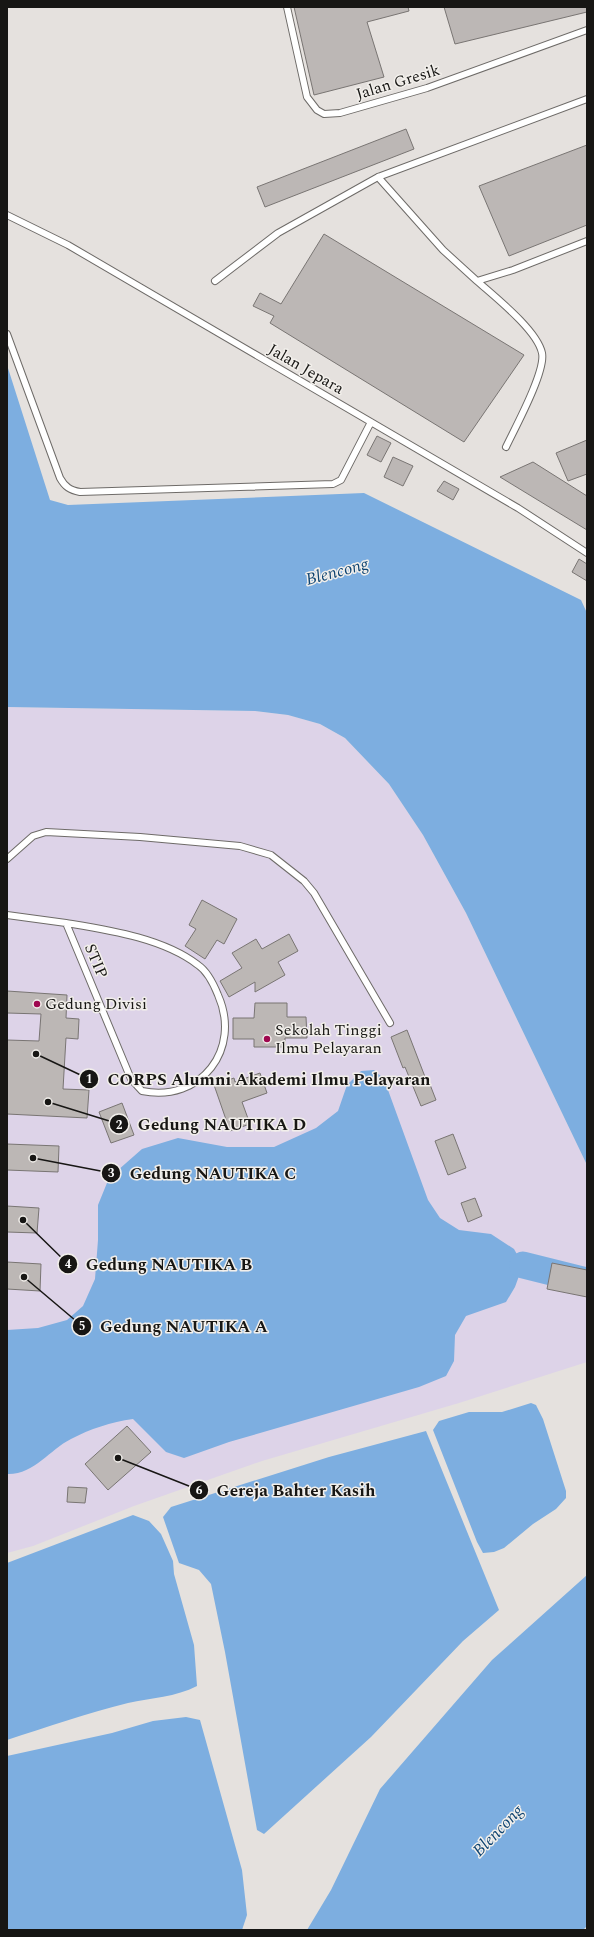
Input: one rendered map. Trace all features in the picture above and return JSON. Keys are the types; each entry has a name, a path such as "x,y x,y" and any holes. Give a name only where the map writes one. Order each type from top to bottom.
{"lane":[{"name":"Jalan Gresik","path":"287,7 307,96 317,110 324,114 340,113 427,88 587,30"},
{"path":"215,281 278,233 378,177 587,99"},
{"path":"378,177 443,250 528,329 539,343 543,354 542,369 506,447"},
{"name":"Jalan Jepara","path":"7,215 68,245 518,508 587,552"},
{"path":"477,281 513,270 587,241"},
{"path":"7,334 60,478 64,486 71,491 80,492 333,484 341,480 371,422"},
{"path":"7,859 32,836 40,832 56,831 240,846 271,855 304,881 314,893 390,1023"},
{"path":"7,915 66,923"},
{"name":"STIP","path":"66,923 140,937 171,950 199,965 215,986 224,1008 226,1028 224,1042 215,1065 204,1076 188,1087 168,1093 152,1093 142,1091 136,1086 131,1079 66,923"}],"shaded area":[{"name":"Sekolah Tinggi Ilmu Pelayaran","path":"7,707 255,711 288,715 320,724 345,738 389,784 423,835 466,913 587,1165 587,1362 459,1403 262,1461 134,1506 33,1546 7,1553"}],"water":[{"name":"Blencong","path":"7,365 50,500 68,505 364,493 581,600 587,613 587,1165 466,913 423,835 389,784 345,738 320,724 288,715 255,711 7,707"},
{"path":"374,1070 384,1079 428,1200 440,1218 459,1230 491,1234 514,1249 523,1265 515,1287 506,1302 466,1316 455,1335 454,1361 446,1376 419,1387 229,1442 184,1458 166,1452 133,1419 117,1422 93,1429 71,1439 33,1466 17,1473 7,1474 7,1330 38,1328 67,1320 83,1306 95,1279 98,1240 98,1205 109,1178 142,1149 178,1138 227,1147 274,1147 316,1128 338,1111 347,1085 361,1071"},
{"path":"531,1403 536,1405 543,1419 566,1491 566,1498 556,1509 533,1524 504,1548 494,1552 483,1553 477,1542 433,1430 439,1421 469,1412 502,1412"},
{"path":"426,1431 499,1610 463,1641 371,1737 264,1834 257,1830 225,1652 211,1584 199,1570 179,1563 163,1517 171,1507 329,1457"},
{"path":"133,1515 149,1521 161,1534 173,1561 174,1574 194,1645 197,1686 181,1693 128,1703 97,1711 7,1740 7,1563"},
{"name":"Blencong","path":"587,1575 587,1926 583,1930 307,1930 331,1890 380,1789 492,1660"},
{"path":"186,1717 200,1720 242,1870 247,1915 242,1930 7,1930 7,1756 112,1733 153,1721"}],"building":[{"path":"294,7 408,7 409,11 367,22 384,77 314,95"},
{"path":"444,7 587,7 587,12 455,44"},
{"path":"406,129 414,149 265,207 257,187"},
{"path":"587,145 587,225 509,256 479,186"},
{"path":"324,234 524,355 464,442 270,323 274,316 253,306 260,293 281,304"},
{"path":"377,436 391,443 381,462 367,455"},
{"path":"587,440 587,474 568,481 556,453"},
{"path":"393,457 413,466 403,486 384,477"},
{"path":"533,462 587,496 587,530 500,477"},
{"path":"444,481 459,489 453,500 437,491"},
{"path":"579,559 587,564 587,581 572,572"},
{"path":"202,900 237,919 224,944 217,940 205,959 185,946 196,929 189,925"},
{"path":"289,934 298,951 278,962 285,975 255,992 255,982 229,997 220,981 242,968 232,953 256,939 262,949"},
{"path":"7,991 67,995 66,1018 79,1019 78,1039 66,1038 63,1089 89,1090 87,1118 7,1114 7,1040 39,1041 41,1014 7,1013"},
{"path":"255,1003 287,1003 287,1017 306,1017 307,1038 285,1038 285,1047 254,1047 254,1039 233,1039 233,1018 254,1018"},
{"path":"407,1030 427,1082 429,1082 436,1100 421,1106 405,1067 403,1068 391,1037"},
{"path":"260,1073 267,1093 242,1102 250,1124 230,1131 214,1085 234,1078 235,1082"},
{"path":"122,1103 134,1135 111,1143 99,1112"},
{"path":"453,1134 466,1168 448,1175 435,1141"},
{"path":"7,1144 59,1146 58,1172 7,1170"},
{"path":"475,1198 482,1216 468,1222 461,1203"},
{"path":"7,1206 39,1208 37,1233 7,1232"},
{"path":"7,1262 41,1264 40,1291 7,1289"},
{"path":"552,1263 587,1270 587,1297 547,1289"},
{"path":"127,1426 151,1452 108,1490 85,1464"},
{"path":"68,1487 87,1488 85,1503 67,1502"}],"waterway":[{"path":"523,1265 587,1281"}],"place":[{"name":"Gedung Divisi","path":"37,1004"},
{"name":"Sekolah Tinggi Ilmu Pelayaran","path":"267,1039"},
{"name":"CORPS Alumni Akademi Ilmu Pelayaran","path":"36,1054"},
{"name":"Gedung NAUTIKA D","path":"48,1102"},
{"name":"Gedung NAUTIKA C","path":"33,1158"},
{"name":"Gedung NAUTIKA B","path":"23,1220"},
{"name":"Gedung NAUTIKA A","path":"24,1277"},
{"name":"Gereja Bahter Kasih","path":"118,1458"}]}
